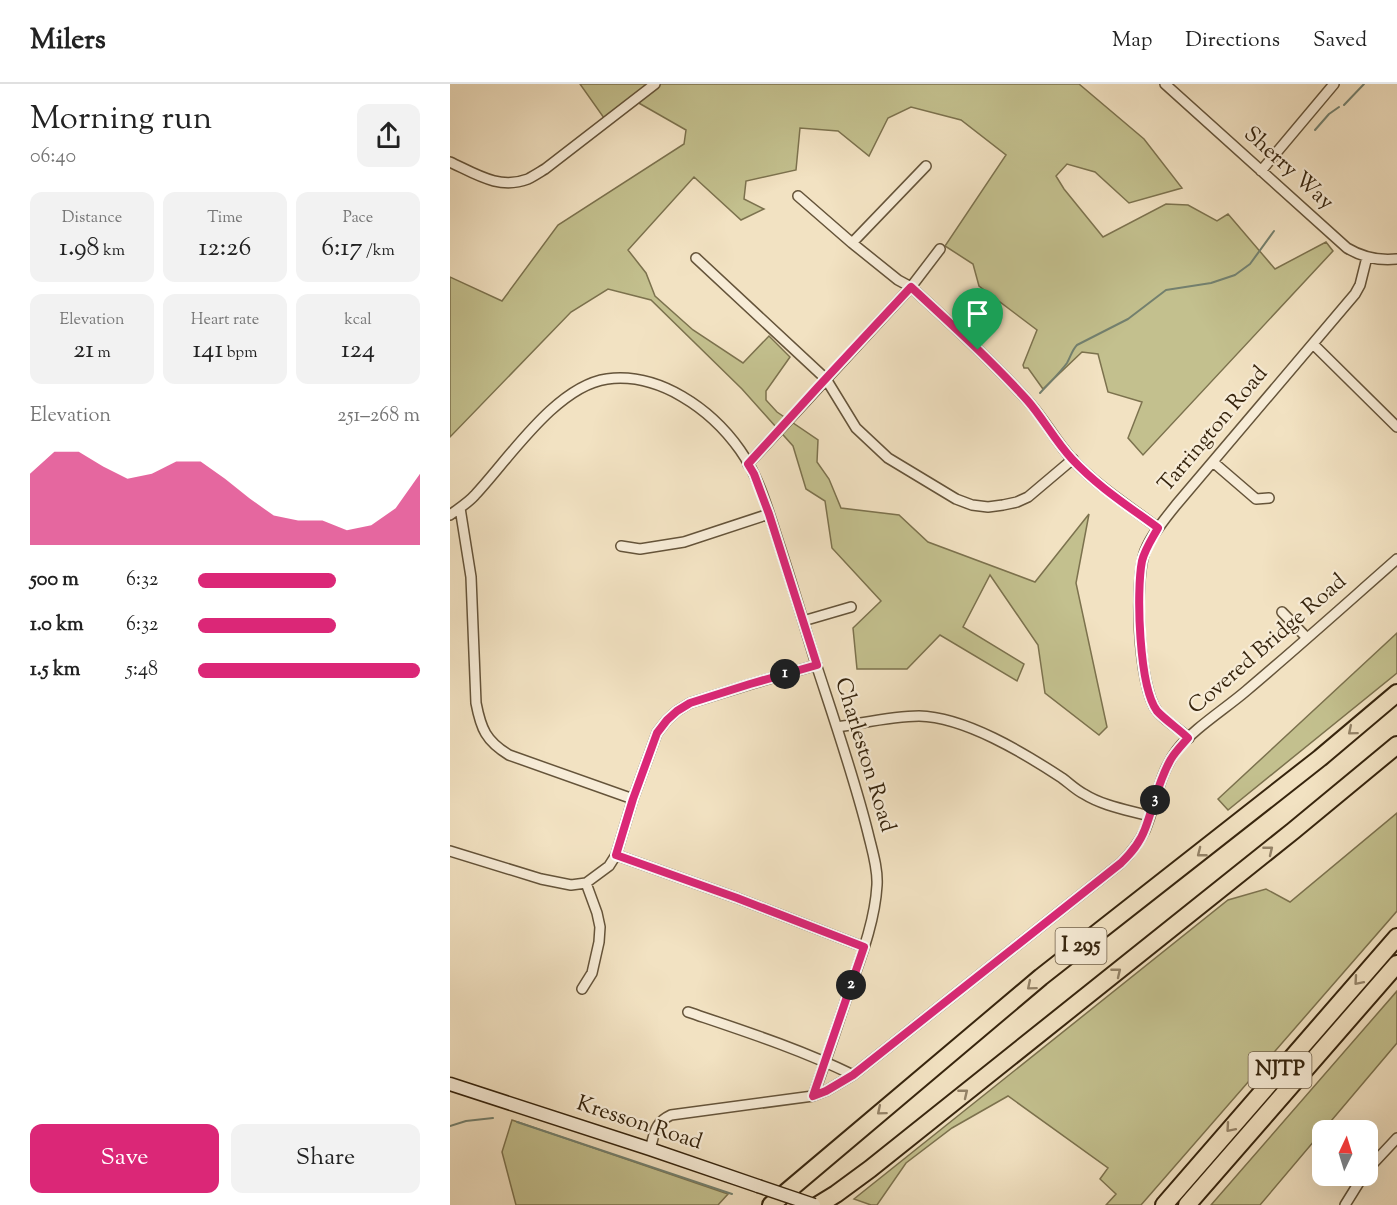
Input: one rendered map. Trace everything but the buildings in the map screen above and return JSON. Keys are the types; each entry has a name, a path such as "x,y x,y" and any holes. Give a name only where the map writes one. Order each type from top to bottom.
{"highway":[{"name":"I 295","path":"771,1205 1041,977 1320,758 1397,693"},
{"name":"I 295","path":"816,1205 836,1194 870,1169 1397,745"},
{"name":"NJTP","path":"1164,1205 1397,937"},
{"name":"NJTP","path":"1187,1205 1397,964"}],"street":[{"path":"450,162 491,182 512,183 529,178 545,169 656,84"},
{"name":"Sherry Way","path":"1165,84 1347,248 1367,257 1397,259"},
{"path":"1261,171 1334,84"},
{"path":"852,243 926,165"},
{"path":"798,196 852,243 898,280 911,287 1029,401 1073,459 1099,484 1158,528"},
{"path":"748,464 911,287 940,249"},
{"name":"Tarrington Road","path":"1188,738 1157,711 1148,692 1141,654 1140,576 1146,549 1158,528 1355,294 1360,285 1367,257"},
{"path":"696,258 826,379 856,428 888,458 956,499 972,505 988,507 1017,502 1028,497 1073,459"},
{"path":"1313,344 1397,427"},
{"name":"Charleston Road","path":"450,515 474,497 516,447 560,402 584,386 606,379 630,379 656,385 680,396 704,411 740,450 754,474 769,514 837,727 861,806 878,883 864,947 813,1096"},
{"path":"1213,462 1256,499 1269,498"},
{"path":"460,508 471,577 476,703 479,721 488,738 497,748 509,755 633,799"},
{"path":"621,546 640,549 684,542 769,514"},
{"name":"Covered Bridge Road","path":"650,1149 658,1123 671,1115 813,1096 853,1075 1121,863 1132,852 1144,830 1163,775 1178,749 1397,559"},
{"path":"803,621 851,607"},
{"path":"1282,612 1307,638"},
{"path":"450,851 541,879 571,885 586,883 609,866 616,855 657,733 667,720 690,703 817,665"},
{"path":"837,727 900,717 920,716 942,719 1010,745 1095,800 1149,816"},
{"path":"616,855 864,947"},
{"path":"582,989 592,973 600,927 586,883"},
{"path":"688,1012 771,1040 853,1075"},
{"name":"Kresson Road","path":"450,1084 816,1205"},
{"path":"1378,1158 1397,1138"},
{"path":"1346,1205 1357,1186"}],"shaded area":[{"path":"580,84 1079,84 1144,139 1182,188 1129,203 1095,172 1067,164 1056,176 1103,237 1166,204 1188,205 1217,221 1228,214 1275,269 1326,242 1333,251 1143,455 1128,438 1142,402 1108,392 1098,354 1082,352 1043,389 1028,368 1024,368 1023,365 1037,330 979,286 973,264 945,246 1006,155 961,120 911,107 888,118 869,156 838,131 800,128 796,170 746,181 744,199 764,209 741,220 694,177 628,250 646,273 655,296 693,330 743,363 769,336 790,357 766,391 766,400 777,412 818,440 817,462 829,479 841,508 899,515 928,542 1035,582 1089,514 1076,583 1107,727 1099,735 1045,693 1038,645 990,575 963,627 1024,664 1017,681 940,635 907,669 857,669 853,628 881,601 832,548 825,501 806,489 793,446 742,389 651,300 608,289 571,312 450,437 450,277 502,301 558,225 684,144 686,130 630,98 604,118"},
{"path":"1397,633 1397,673 1228,810 1218,799"},
{"path":"1397,813 1397,911 1141,1205 1106,1205 1116,1194 1100,1179 1108,1168 1008,1096 952,1128 906,1163 877,1205 854,1199 1228,900 1266,889 1290,902"},
{"path":"1397,991 1397,1043 1332,1120 1312,1120 1312,1144 1260,1205 1211,1205"},
{"path":"512,1120 728,1194 718,1205 516,1205 502,1152"}],"waterway":[{"path":"1344,105 1364,84"},
{"path":"1315,130 1329,114 1339,107"},
{"path":"1040,393 1064,367 1077,345 1128,319 1166,290 1211,283 1235,275 1250,264 1274,231"},
{"path":"450,1126 466,1121 493,1118"},
{"path":"517,1122 732,1194"}],"route":[{"path":"911,287 978,350 1029,401 1073,459 1099,484 1158,528 1146,549 1140,576 1141,654 1148,692 1157,711 1188,738 1178,749 1163,775 1137,844 1121,863 853,1075 813,1096 864,947 616,855 657,733 667,720 690,703 817,665 769,514 748,464 911,287"}]}
